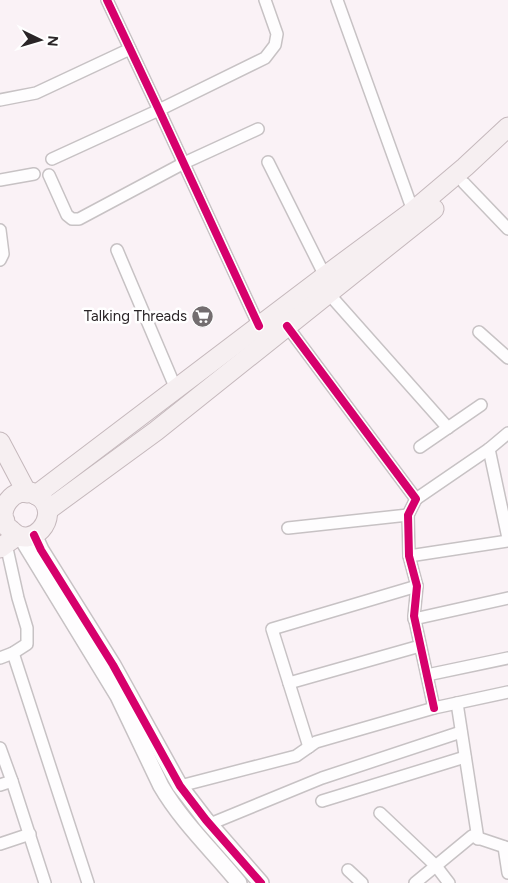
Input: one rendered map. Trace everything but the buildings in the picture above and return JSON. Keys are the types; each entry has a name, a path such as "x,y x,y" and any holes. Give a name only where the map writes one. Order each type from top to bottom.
{"main road":[{"path":"48,510 156,432 287,326 327,285 465,167 508,127"},
{"path":"31,494 259,326 327,285 423,219 508,143"},
{"path":"0,442 31,494"},
{"path":"18,493 31,494 42,499 48,510 46,523 39,533 16,540 5,525 3,506 18,493"}],"street":[{"path":"106,0 259,326"},
{"path":"52,158 159,110 265,58 275,45 277,34 265,0"},
{"path":"336,0 413,211"},
{"path":"0,100 36,93 130,49"},
{"path":"49,175 67,215 72,219 79,219 184,164 258,129"},
{"path":"268,162 327,285 448,428"},
{"path":"0,180 34,174"},
{"path":"464,183 508,229"},
{"path":"0,230 3,254 0,260"},
{"path":"117,250 176,389"},
{"path":"287,326 416,499"},
{"path":"479,332 508,358"},
{"path":"420,447 481,405"},
{"path":"434,708 414,619 417,586 410,556 408,516 416,499 489,450 508,433"},
{"path":"410,556 508,539 489,450"},
{"path":"288,528 408,516"},
{"path":"0,658 13,654 27,644 27,628 18,598 16,540"},
{"path":"16,540 40,550 113,665 180,786 261,883"},
{"path":"16,540 118,696 167,797 182,818 239,883"},
{"path":"309,747 272,628 417,586"},
{"path":"414,619 508,598"},
{"path":"289,684 420,646"},
{"path":"13,654 88,883"},
{"path":"427,675 508,658"},
{"path":"180,786 296,756 316,742 434,708 508,692"},
{"path":"457,703 478,838"},
{"path":"210,824 322,778 461,732"},
{"path":"0,748 45,883"},
{"path":"322,801 465,757"},
{"path":"0,785 12,781"},
{"path":"380,813 436,866 450,883"},
{"path":"0,844 30,834"},
{"path":"415,883 472,836 506,848 508,873"},
{"path":"348,870 362,883"}],"cycle path":[{"path":"107,0 259,326"},
{"path":"287,326 416,499 408,515 409,556 417,586 414,616 434,708"},
{"path":"34,535 41,550 113,665 180,786 206,820 261,883"}],"place":[{"name":"Talking Threads","path":"203,316"}]}
